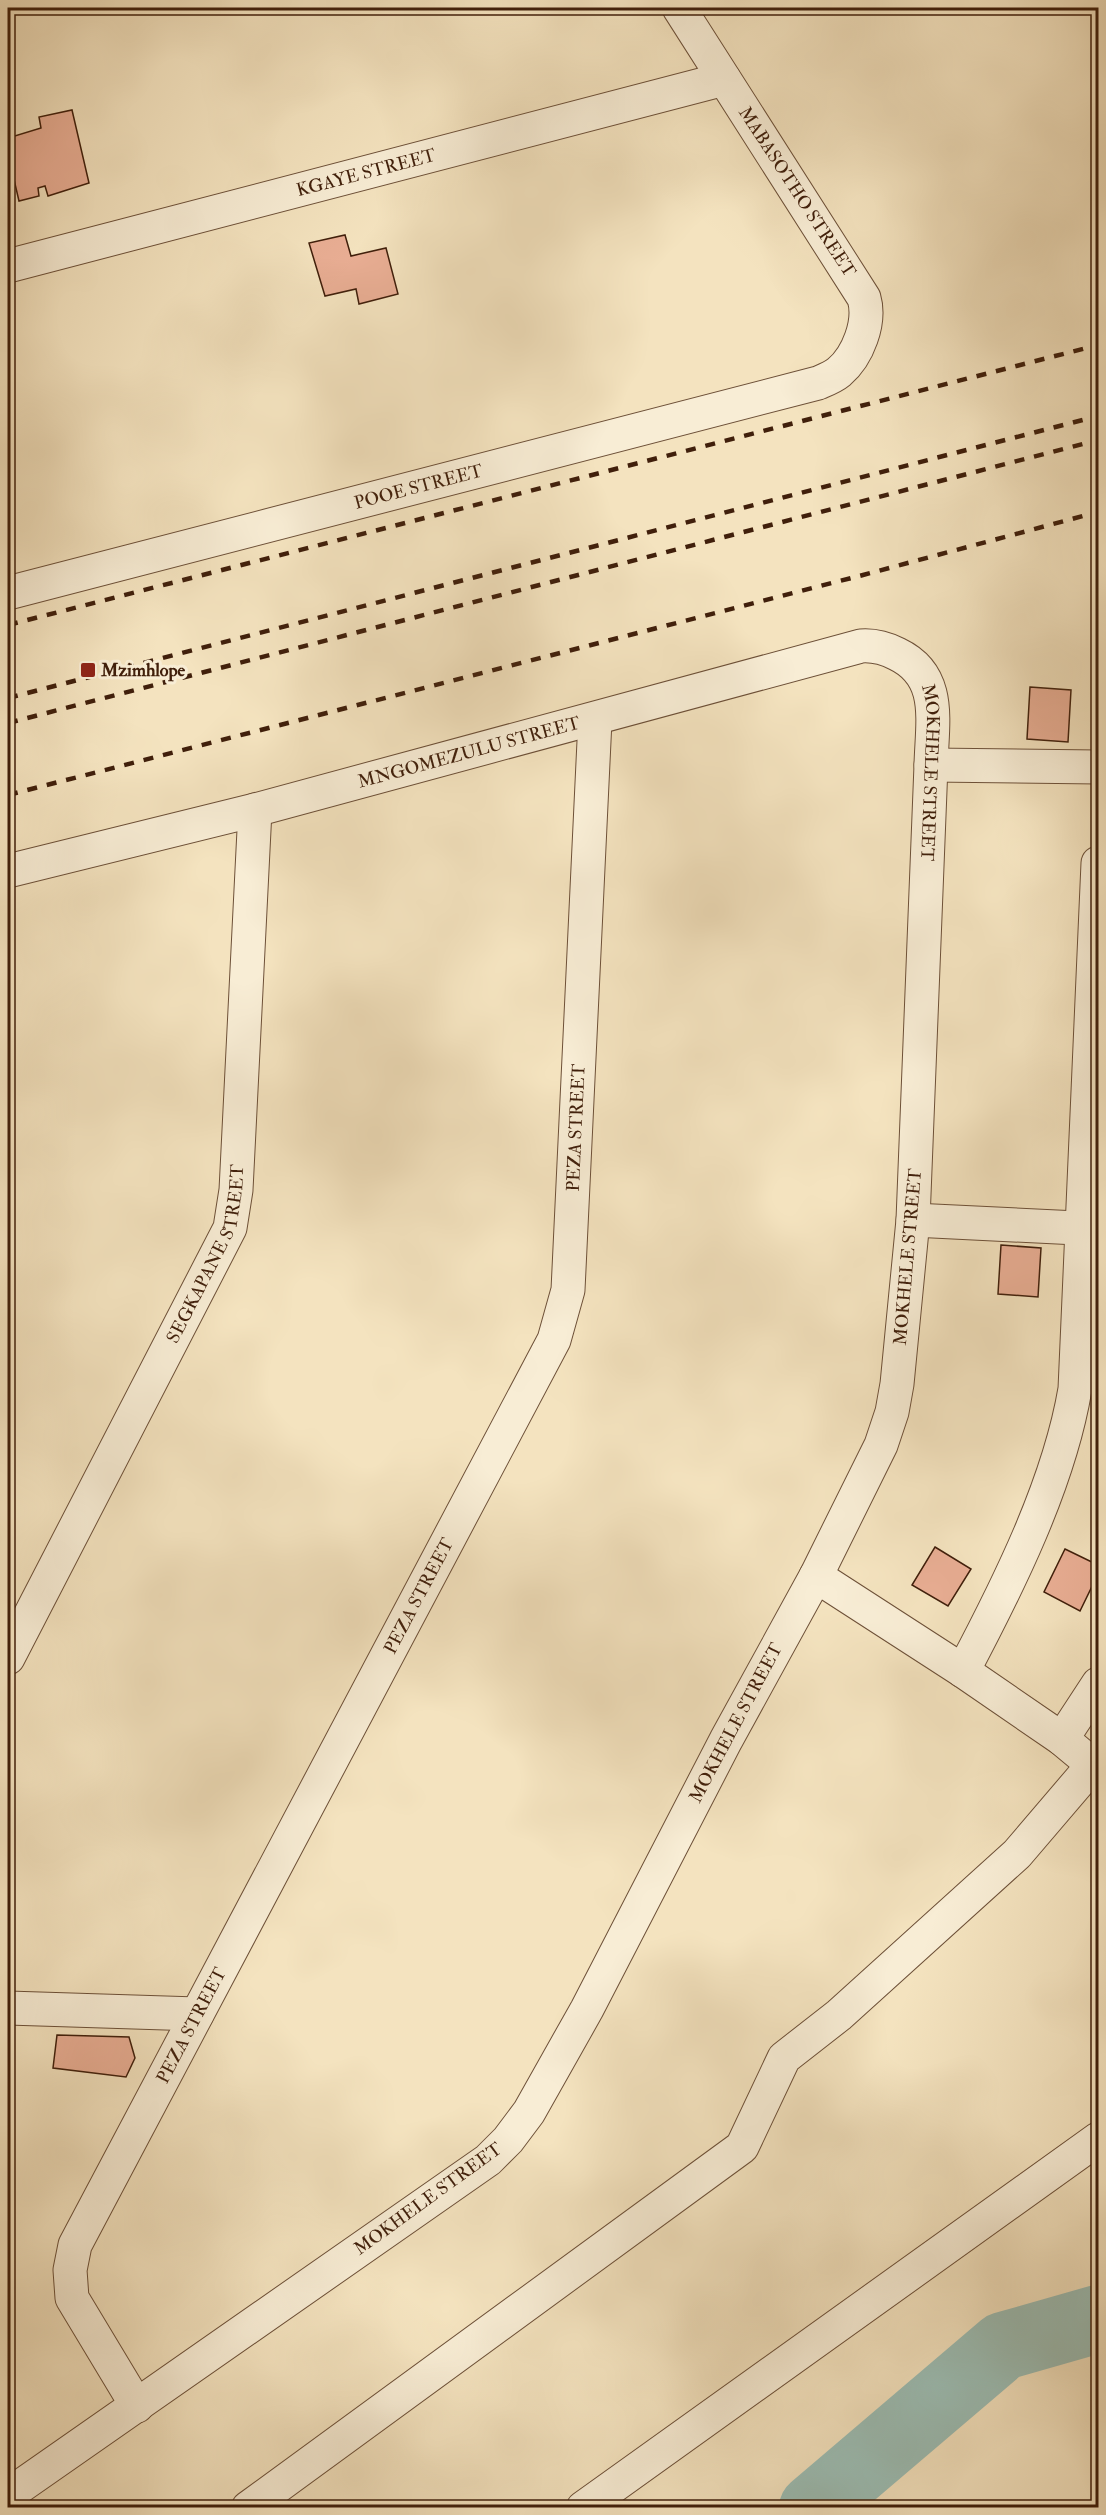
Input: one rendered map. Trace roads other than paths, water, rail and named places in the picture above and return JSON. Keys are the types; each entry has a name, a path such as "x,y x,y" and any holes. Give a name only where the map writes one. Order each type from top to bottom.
{"street":[{"name":"MABASOTHO STREET","path":"679,8 864,298 865,323 858,344 846,364 829,378"},
{"name":"KGAYE STREET","path":"8,266 724,79"},
{"name":"POOE STREET","path":"8,593 818,383 829,378"},
{"name":"MNGOMEZULU STREET","path":"8,871 255,810 595,720 861,646 878,647 892,652 909,661 923,673"},
{"name":"MOKHELE STREET","path":"8,2495 488,2160 508,2140 529,2112 586,2009 726,1740 816,1576 881,1445 892,1412 897,1384 913,1220 931,765 930,692 923,673"},
{"name":"PEZA STREET","path":"137,2406 72,2298 70,2270 75,2245 549,1351 562,1317 568,1290 595,720"},
{"path":"931,765 1098,767"},
{"name":"SEGKAPANE STREET","path":"8,1658 230,1228 236,1180 255,810"},
{"path":"963,1671 1000,1600 1062,1448 1075,1389 1090,1228 1098,863"},
{"path":"913,1220 1090,1228"},
{"path":"248,2508 742,2147 784,2058 839,2015 1017,1854 1095,1767 1062,1739 963,1671 816,1576"},
{"path":"1062,1739 1098,1684"},
{"path":"8,2008 197,2014"},
{"path":"583,2508 1098,2139"}],"waterway":[{"path":"813,2508 1003,2346 1098,2319"}],"railway":[{"path":"8,625 1098,345"},
{"path":"8,698 1098,416"},
{"path":"8,723 1098,440"},
{"path":"8,795 863,575 1098,512"}],"place":[{"name":"Mzimhlope","path":"88,670"}]}
